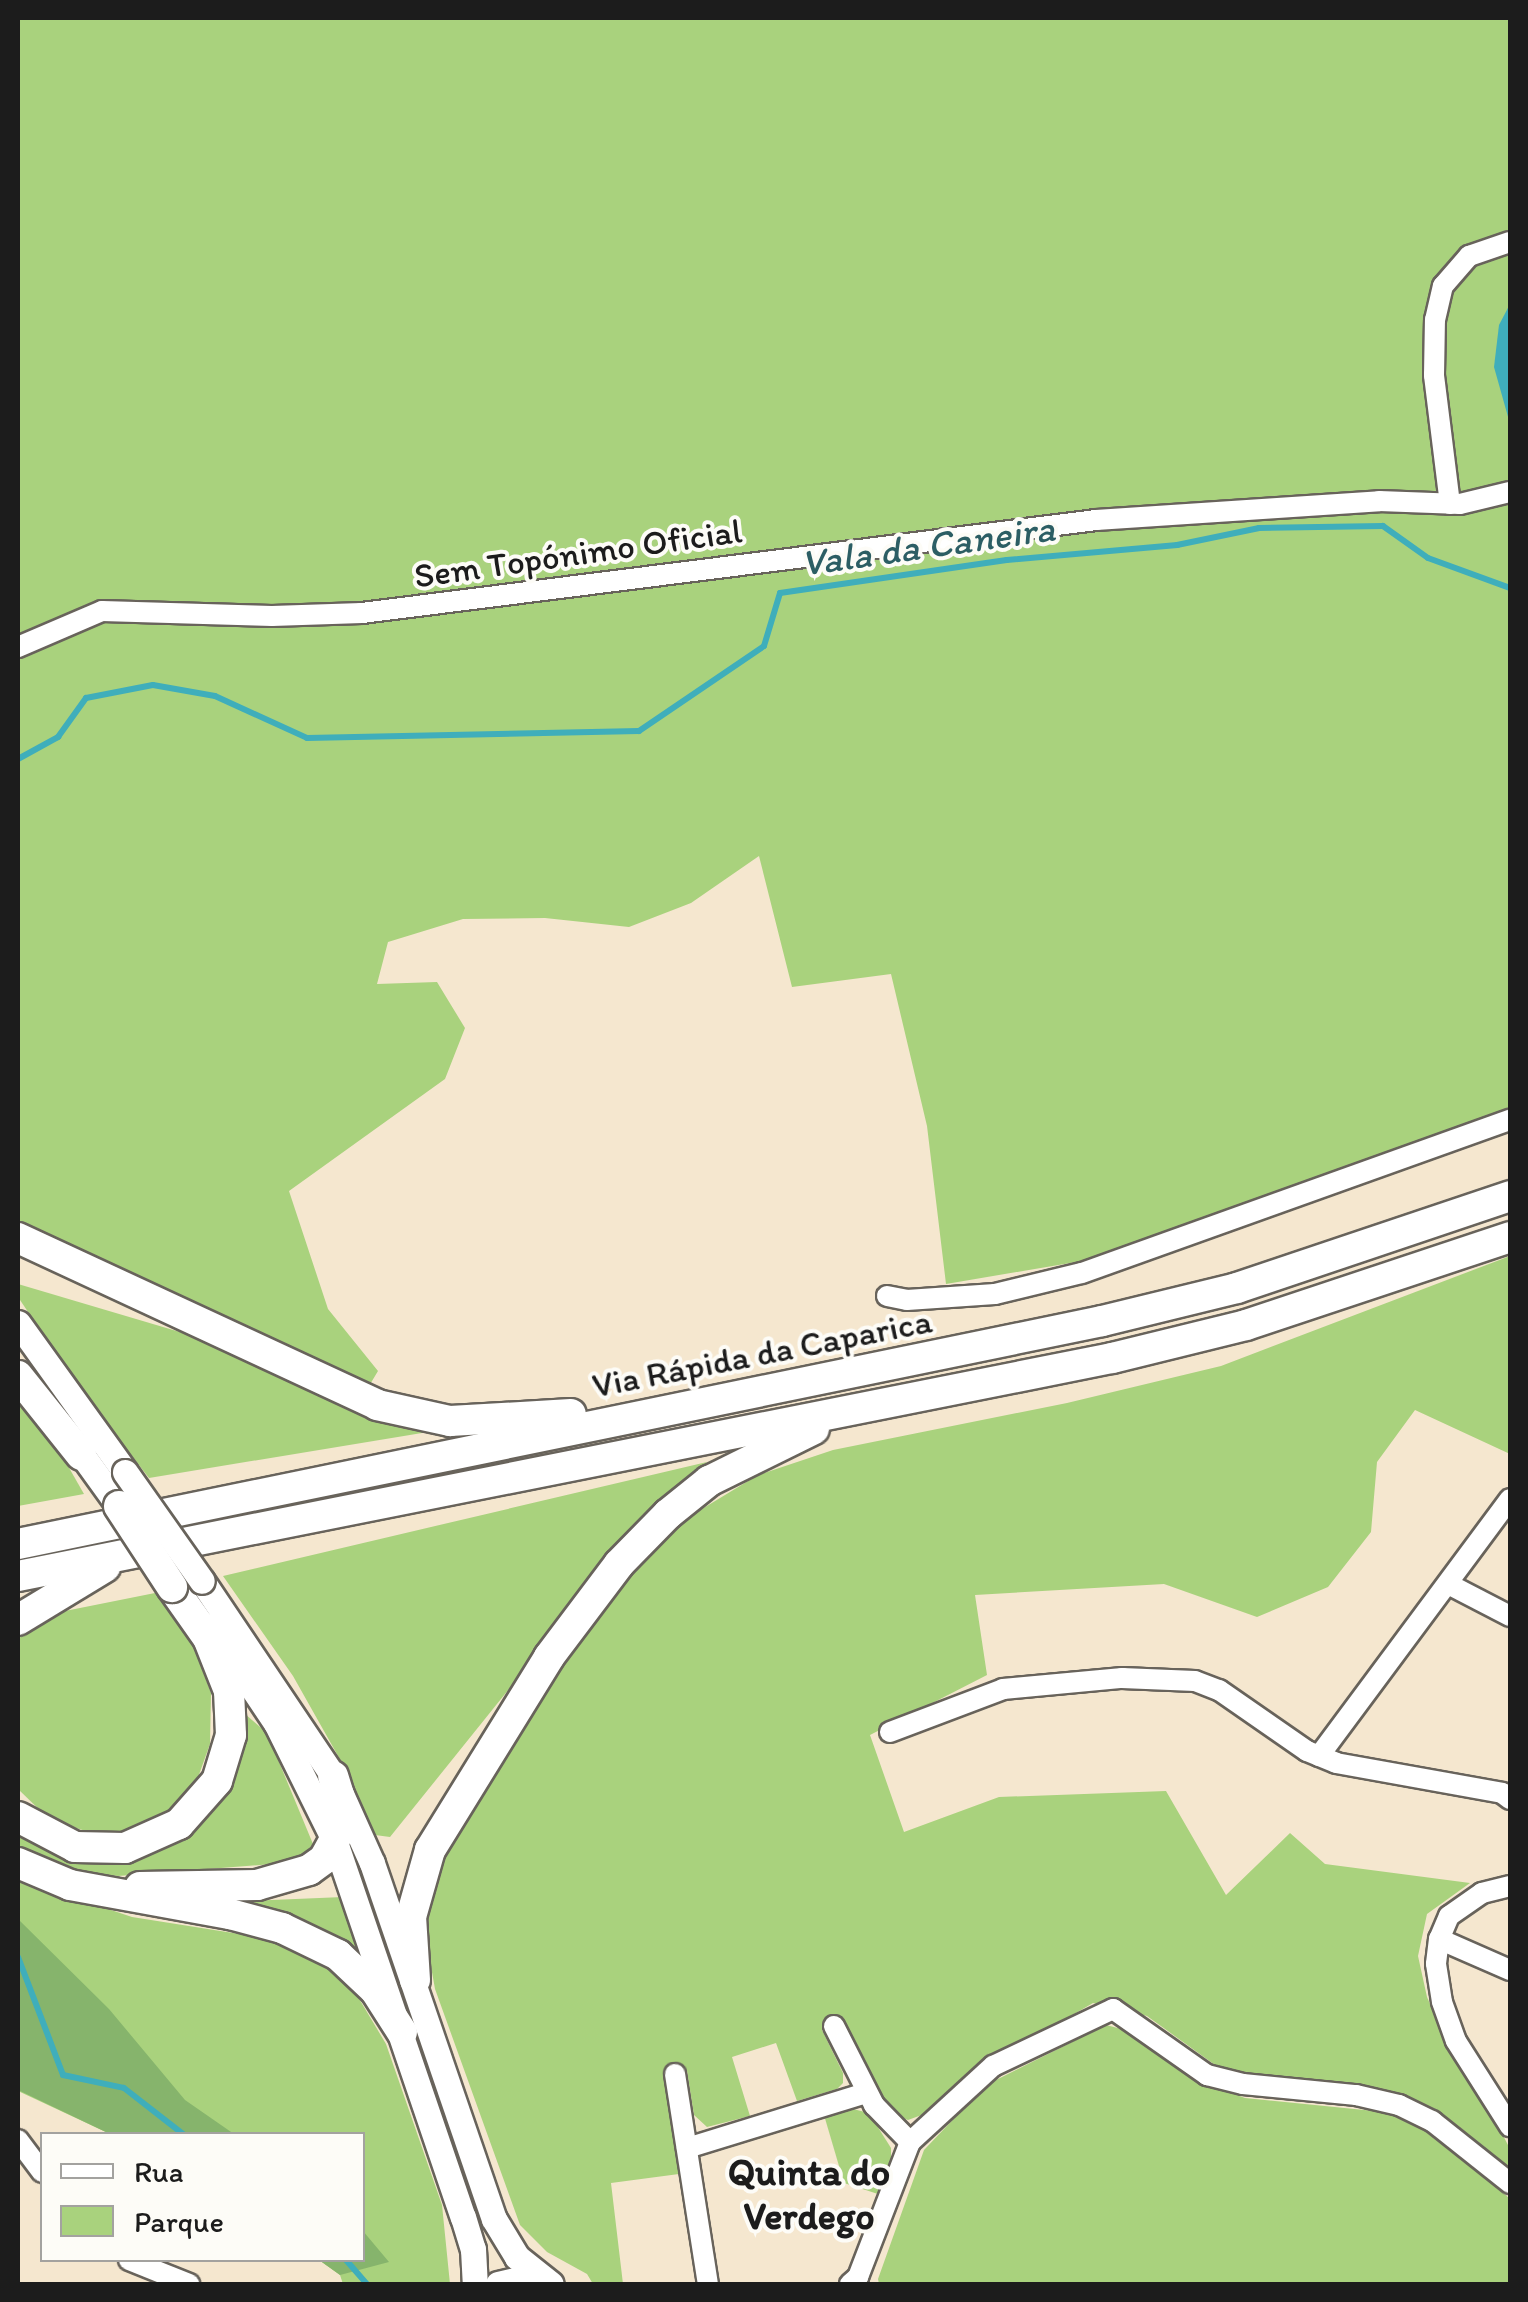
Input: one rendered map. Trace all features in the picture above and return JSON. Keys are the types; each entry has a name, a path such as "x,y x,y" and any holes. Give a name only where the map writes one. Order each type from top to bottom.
{"highway":[{"name":"Via Rápida da Caparica","path":"18,1544 674,1408 926,1360 1237,1288 1510,1196"},
{"path":"18,1576 844,1414 1246,1325 1510,1237"},
{"path":"18,1238 360,1398 416,1416 450,1421 674,1408"},
{"path":"18,1376 91,1454"},
{"path":"414,1980 411,1917 430,1850 549,1657 620,1564 668,1514 709,1481 844,1414"},
{"path":"18,1818 52,1840 74,1847 124,1848 179,1824 217,1782 231,1735 230,1691 186,1584 119,1506"},
{"path":"18,1534 79,1530"},
{"path":"18,1620 130,1553"},
{"path":"87,1888 257,1885 309,1870 324,1859 335,1842 342,1812 332,1776"},
{"path":"18,1864 87,1888 230,1914 282,1928 338,1956 375,1990 402,2032"}],"main road":[{"path":"18,1323 119,1506"},
{"path":"18,1338 91,1454"},
{"path":"18,1357 91,1454 125,1472 186,1584 276,1723 335,1842 473,2249 475,2284"},
{"path":"186,1584 287,1702 332,1776 372,1863 500,2234 517,2257 551,2284"},
{"path":"498,2284 519,2279 551,2284"}],"street":[{"path":"1450,504 1434,375 1436,320 1444,286 1469,256 1510,242"},
{"name":"Sem Topónimo Oficial","path":"18,648 102,611 272,616 362,613 1096,520 1379,501 1450,504 1510,492"},
{"path":"887,1296 908,1300 995,1294 1082,1273 1510,1120"},
{"path":"1319,1756 1450,1586 1510,1499"},
{"path":"1450,1586 1510,1616"},
{"path":"890,1732 1003,1689 1122,1678 1195,1681 1219,1690 1271,1730 1319,1756 1394,1776 1502,1793 1510,1799"},
{"path":"1510,1886 1464,1902 1450,1916 1439,1938 1436,1964 1442,2002 1456,2041 1502,2105 1510,2126"},
{"path":"1439,1938 1510,1970"},
{"path":"850,2284 858,2277 910,2142 994,2066 1113,2009 1207,2075 1243,2084 1356,2095 1399,2106 1432,2121 1510,2183"},
{"path":"834,2026 866,2093 910,2142"},
{"path":"675,2074 708,2284"},
{"path":"687,2148 866,2093"},
{"path":"18,2140 40,2169"},
{"path":"134,2262 189,2284"}],"green space":[{"path":"18,18 1510,18 1510,1109 1094,1259 946,1284 927,1126 891,974 792,987 759,856 691,903 629,927 545,918 463,919 388,942 377,984 437,982 465,1028 445,1079 289,1191 328,1309 378,1371 366,1391 18,1221"},
{"path":"1510,1256 1510,1454 1415,1410 1377,1462 1371,1532 1328,1587 1257,1617 1164,1584 975,1595 987,1675 870,1735 904,1832 999,1797 1166,1791 1226,1895 1290,1833 1325,1864 1470,1883 1427,1914 1418,1956 1427,1997 1455,2061 1490,2110 1510,2149 1510,2166 1505,2169 1462,2129 1405,2096 1222,2070 1147,2016 1093,2003 968,2076 927,2113 908,2120 896,2115 882,2100 842,2023 822,2030 843,2073 843,2083 837,2089 797,2101 776,2043 732,2057 750,2116 707,2127 694,2115 687,2071 664,2078 679,2174 611,2183 623,2284 593,2284 587,2274 547,2252 520,2225 435,1989 425,1933 429,1896 455,1829 528,1712 627,1578 692,1515 758,1475 833,1450 1067,1403 1221,1366"},
{"path":"18,1284 190,1335 428,1432 149,1478 79,1388 18,1297"},
{"path":"18,1401 60,1452 84,1494 18,1506"},
{"path":"707,1462 677,1488 390,1837 375,1835 342,1763 293,1676 223,1576"},
{"path":"160,1592 193,1644 211,1693 210,1744 196,1783 160,1818 132,1831 89,1832 50,1820 18,1789 18,1639 27,1627 60,1612"},
{"path":"244,1713 267,1733 313,1844 298,1862 118,1876 73,1872 18,1849 18,1832 70,1864 122,1864 178,1842 215,1802 240,1759"},
{"path":"18,1872 48,1889 132,1917 252,1936 339,1965 386,2044 442,2205 450,2284 343,2284 340,2275 322,2262 365,2262 365,2132 106,2132 18,2091"},
{"path":"343,1897 364,1957 321,1931 221,1902"},
{"path":"18,1919 109,2009 185,2100 231,2132 106,2132 18,2090"},
{"path":"1106,2025 1137,2033 1196,2080 1245,2098 1394,2113 1439,2135 1510,2199 1510,2284 879,2284 924,2150 986,2085"},
{"path":"849,2108 869,2113 891,2148 891,2165 878,2194 844,2183 824,2115"},
{"path":"365,2233 389,2262 340,2275 322,2262 365,2262"}],"water":[{"path":"1510,304 1510,424 1494,367 1499,325"}],"waterway":[{"name":"Vala da Caneira","path":"18,759 58,737 86,698 153,685 215,696 307,738 639,731 764,646 780,593 1007,560 1177,545 1259,528 1383,526 1428,558 1510,588"},
{"path":"18,1957 63,2075 124,2088 180,2132"},
{"path":"348,2262 367,2284"}],"district":[{"name":"Quinta do Verdego","path":"809,2195"}]}
